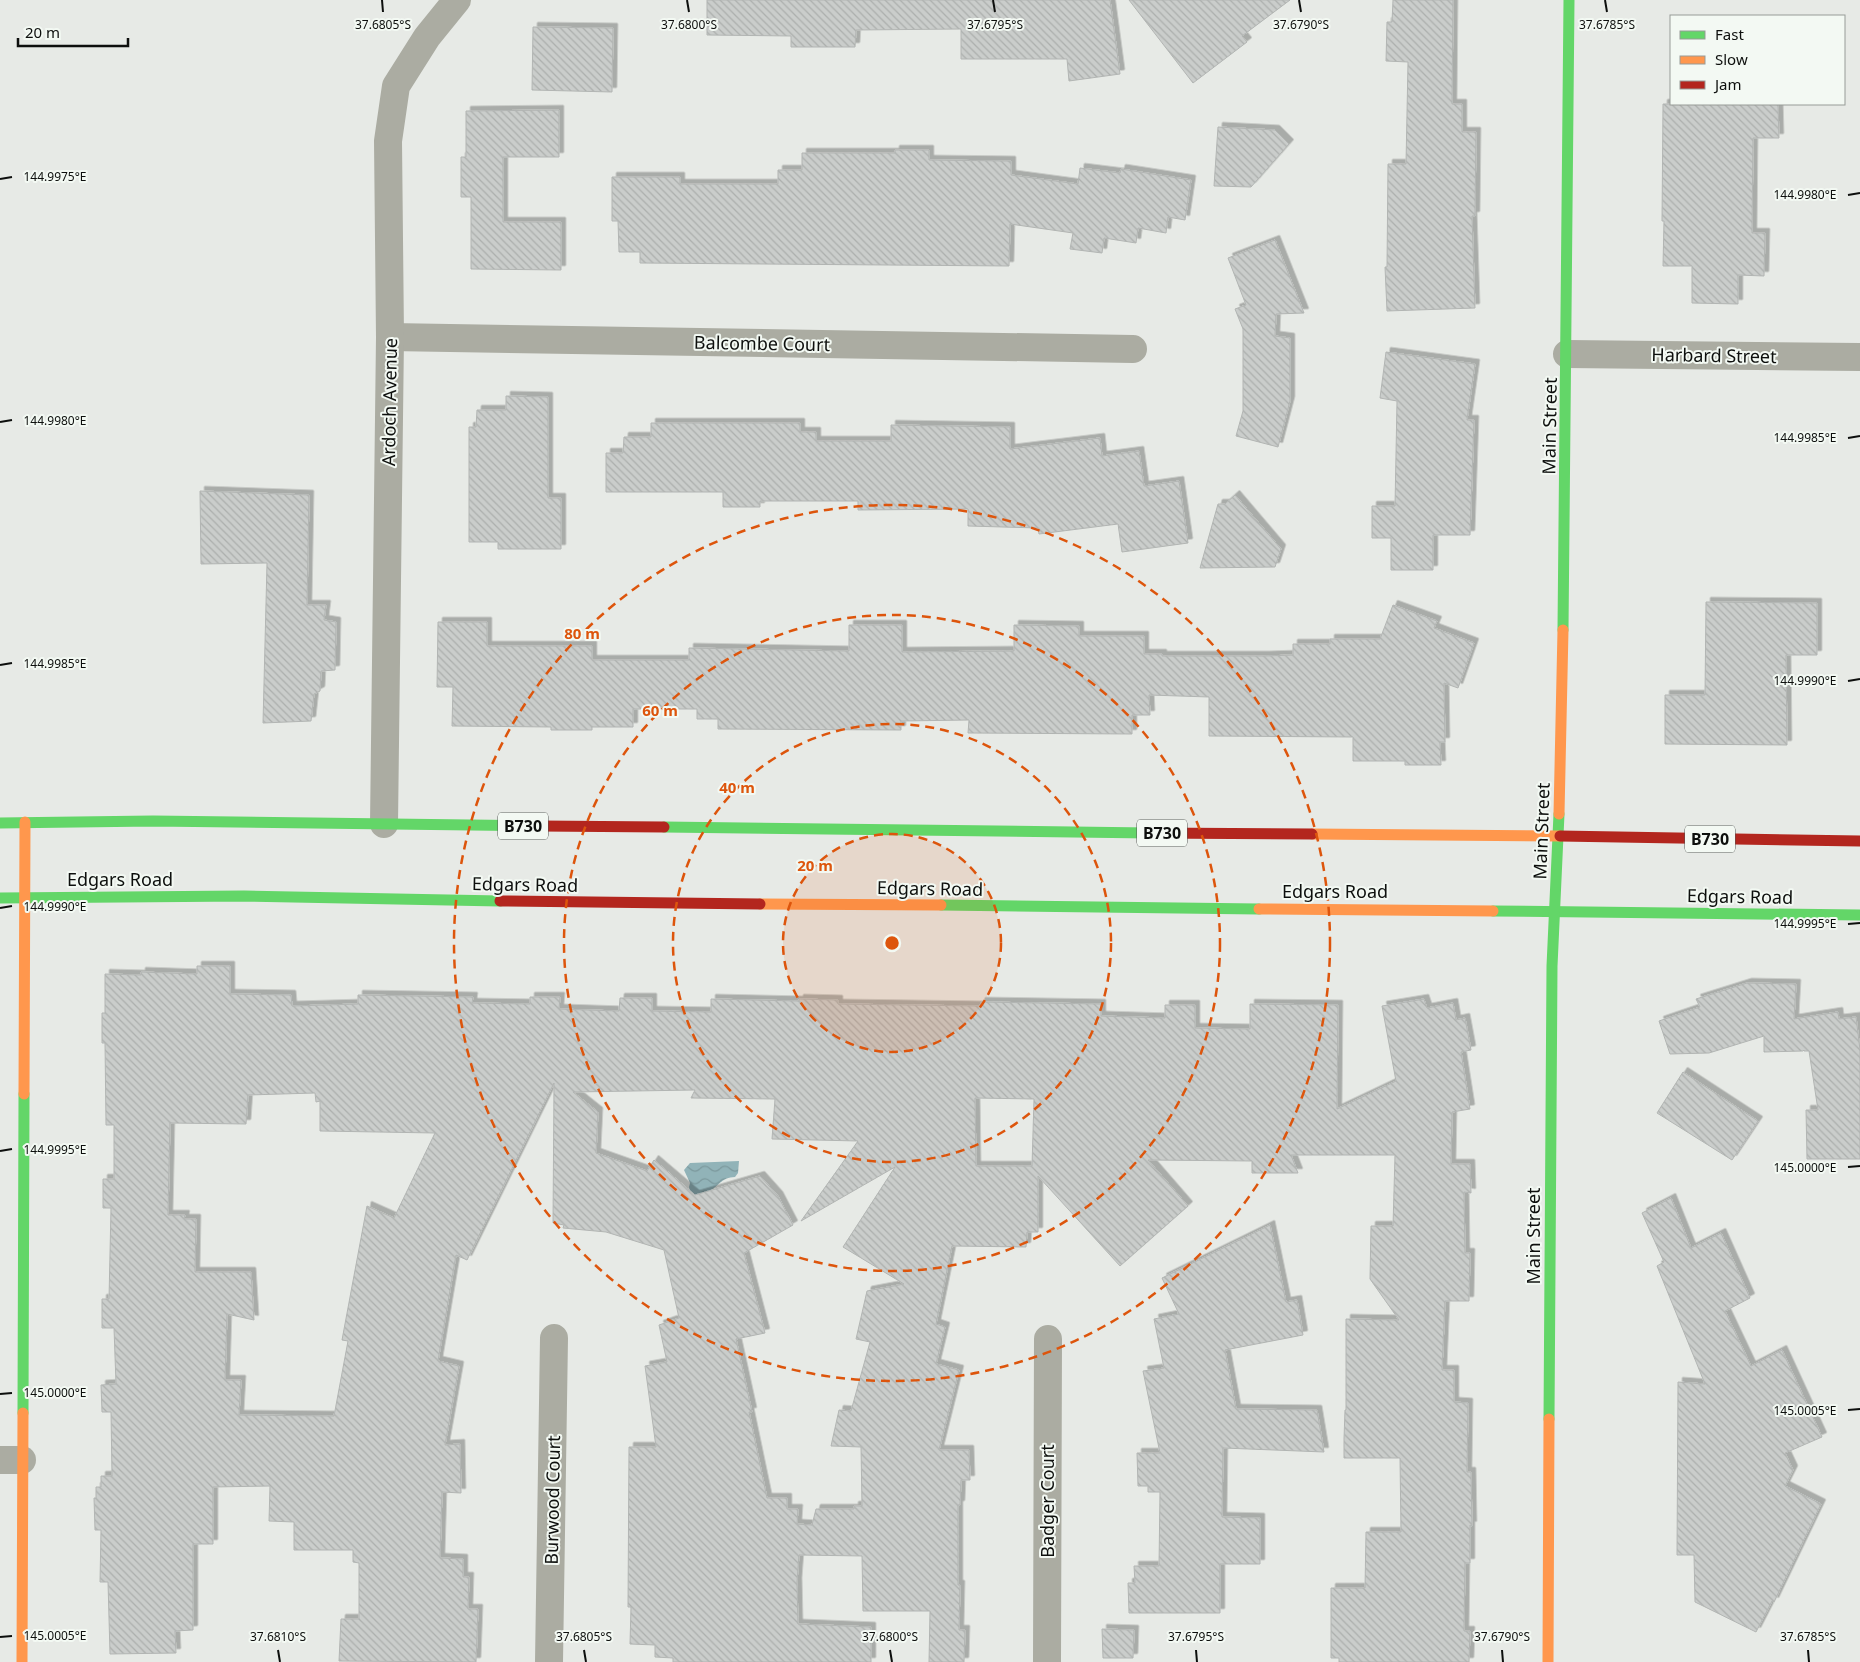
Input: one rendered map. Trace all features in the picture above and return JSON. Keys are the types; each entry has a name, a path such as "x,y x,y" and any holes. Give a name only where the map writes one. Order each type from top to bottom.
{"main road":[{"name":"Main Street","path":"1548,1662 1552,966 1559,836 1567,354 1569,0"},
{"path":"22,1662 11,1460 25,822"},
{"name":"B730","path":"0,823 384,824 1559,836 1860,841"},
{"name":"Edgars Road","path":"0,898 244,896 417,900 1860,915"}],"street":[{"name":"Ardoch Avenue","path":"384,824 390,337 388,141 396,86 426,37 457,0"},
{"name":"Balcombe Court","path":"390,337 1134,349"},
{"name":"Harbard Street","path":"1567,354 1860,356"},
{"name":"Burwood Court","path":"549,1662 554,1338"},
{"name":"Badger Court","path":"1047,1662 1048,1339"}],"water":[{"path":"739,1161 738,1173 735,1177 724,1180 702,1195 696,1197 691,1195 690,1183 684,1170 690,1163"}],"building":[{"path":"707,0 1110,0 1120,74 1069,81 1067,59 961,59 961,29 856,30 855,47 791,47 791,36 707,35"},
{"path":"1129,0 1290,0 1242,36 1247,42 1193,83"},
{"path":"1393,0 1453,0 1452,104 1462,104 1462,132 1476,132 1475,216 1472,216 1475,308 1387,311 1385,267 1387,267 1388,164 1406,164 1408,62 1386,61 1387,22 1392,22"},
{"path":"533,27 613,28 612,92 532,90"},
{"path":"1663,104 1778,105 1779,138 1753,138 1752,233 1765,233 1764,276 1738,275 1738,304 1692,303 1692,266 1663,266 1664,221 1662,221"},
{"path":"559,110 559,157 503,157 503,222 561,222 561,270 471,269 471,197 461,197 461,157 466,157 466,111"},
{"path":"1218,127 1275,130 1289,144 1251,187 1214,186"},
{"path":"895,150 929,150 929,160 1011,161 1011,175 1078,184 1080,168 1120,173 1121,169 1191,180 1185,220 1168,217 1166,233 1138,228 1136,243 1104,238 1102,253 1070,249 1073,233 1010,224 1009,266 640,263 640,252 619,252 618,221 612,221 612,177 680,177 680,184 778,184 778,170 802,170 802,153 895,153"},
{"path":"1275,240 1304,313 1276,314 1275,336 1290,338 1290,401 1278,447 1236,436 1243,411 1243,329 1235,309 1246,305 1228,258"},
{"path":"1386,352 1475,364 1467,420 1474,420 1470,535 1433,535 1433,570 1391,570 1391,538 1372,538 1372,506 1395,506 1397,401 1380,398"},
{"path":"506,396 548,397 548,498 561,498 561,549 498,549 498,542 469,542 469,427 476,427 477,410 506,410"},
{"path":"651,423 800,423 800,432 816,432 816,441 891,441 891,425 1010,427 1010,449 1100,438 1102,456 1139,451 1144,486 1179,481 1188,543 1122,552 1118,524 1039,534 1038,528 968,526 968,509 858,510 858,501 760,501 760,507 723,507 723,492 606,492 606,453 623,453 624,437 651,437"},
{"path":"200,491 309,495 307,605 326,605 324,620 336,622 335,670 321,671 320,691 314,694 311,721 263,723 267,563 201,564"},
{"path":"1235,495 1281,549 1275,567 1200,568 1218,504 1225,504"},
{"path":"1706,602 1817,603 1817,655 1786,655 1787,745 1665,744 1665,695 1705,695"},
{"path":"1393,605 1437,621 1434,628 1474,643 1458,688 1444,683 1445,742 1440,742 1441,765 1405,765 1405,761 1353,761 1353,737 1209,736 1209,697 1149,695 1150,715 1132,715 1132,734 968,733 969,720 901,721 901,730 718,729 718,719 697,719 697,709 633,709 633,727 551,730 551,727 452,726 453,687 437,687 438,622 487,622 487,646 592,646 592,660 689,660 689,648 849,651 849,625 902,625 902,652 1014,651 1014,625 1079,626 1079,636 1144,636 1144,654 1162,654 1162,656 1265,656 1293,655 1293,644 1330,644 1330,639 1380,639"},
{"path":"197,966 230,966 230,994 291,995 292,1006 358,1004 358,995 473,997 472,1003 530,1004 530,997 560,997 559,1009 619,1011 620,998 652,998 652,1011 711,1012 711,999 799,1001 799,999 838,1000 838,1004 980,1006 981,1002 1101,1004 1101,1016 1165,1018 1165,1005 1195,1005 1195,1028 1250,1029 1250,1004 1338,1005 1337,1109 1396,1081 1382,1006 1424,999 1427,1008 1453,1003 1456,1020 1465,1018 1471,1050 1461,1052 1470,1109 1452,1112 1451,1164 1470,1164 1471,1193 1464,1192 1465,1253 1470,1253 1469,1301 1445,1301 1442,1370 1454,1370 1454,1402 1468,1403 1467,1472 1471,1472 1472,1526 1470,1525 1470,1563 1465,1563 1464,1631 1470,1631 1469,1662 1339,1662 1339,1658 1331,1658 1331,1588 1365,1588 1366,1532 1401,1532 1400,1458 1344,1458 1346,1319 1399,1320 1370,1279 1371,1226 1393,1226 1395,1155 1291,1155 1298,1173 1252,1173 1252,1161 1148,1160 1188,1206 1120,1266 1038,1176 1038,1232 1027,1232 1026,1247 952,1246 936,1324 945,1327 936,1364 959,1370 939,1450 969,1450 970,1480 961,1480 960,1505 958,1505 959,1630 965,1630 964,1662 929,1662 930,1611 863,1611 862,1556 799,1555 797,1582 798,1624 871,1627 871,1662 673,1662 673,1658 655,1657 655,1645 630,1644 631,1607 628,1607 629,1447 656,1447 645,1366 667,1362 659,1325 679,1318 664,1250 606,1232 563,1228 564,1225 553,1223 554,1083 467,1260 456,1255 438,1361 459,1366 445,1445 460,1444 461,1493 442,1492 440,1558 463,1559 463,1577 469,1577 468,1609 478,1609 476,1662 339,1661 341,1619 359,1619 359,1563 353,1562 353,1550 294,1550 294,1522 269,1521 270,1486 213,1487 213,1544 193,1544 193,1630 175,1631 176,1653 110,1654 108,1582 100,1582 101,1530 95,1530 94,1498 96,1498 96,1487 101,1487 101,1476 112,1476 111,1412 102,1412 101,1385 116,1384 114,1328 102,1328 102,1299 109,1299 111,1208 103,1208 103,1179 114,1179 114,1125 106,1125 105,1043 102,1043 102,1013 105,1013 105,974 141,975 141,972 197,974","holes":["695,1090 691,1098 775,1099 772,1139 858,1141 801,1221 895,1167 843,1247 904,1284 867,1291 856,1339 870,1342 851,1411 839,1410 831,1446 861,1447 862,1506 854,1506 854,1509 816,1509 812,1525 797,1524 798,1509 787,1509 787,1498 767,1498 749,1412 752,1412 736,1339 765,1333 744,1253 793,1225 778,1196 760,1176 695,1195 654,1160 647,1171 596,1153 598,1112 573,1092","315,1093 316,1102 320,1101 320,1131 435,1133 394,1218 367,1206 342,1340 348,1341 334,1416 239,1415 241,1380 225,1380 227,1314 254,1320 251,1272 195,1272 196,1219 184,1219 185,1215 168,1215 170,1123 246,1124 248,1095","975,1098 1034,1099 1032,1166 976,1166"]},
{"path":"1747,983 1796,984 1794,1019 1838,1012 1839,1019 1856,1017 1860,1050 1860,1159 1807,1159 1806,1110 1818,1110 1809,1051 1764,1052 1764,1036 1709,1053 1670,1054 1659,1021 1700,1007 1696,999"},
{"path":"1683,1072 1758,1121 1732,1160 1657,1113"},
{"path":"1671,1198 1691,1248 1721,1233 1750,1298 1725,1311 1751,1366 1782,1350 1822,1437 1785,1453 1793,1470 1785,1486 1821,1504 1774,1602 1772,1601 1756,1632 1695,1602 1694,1555 1677,1555 1678,1382 1705,1384 1657,1266 1664,1262 1642,1213"},
{"path":"1270,1225 1286,1302 1297,1300 1303,1335 1225,1350 1236,1409 1317,1410 1324,1452 1223,1448 1222,1517 1260,1518 1260,1564 1220,1564 1220,1613 1129,1613 1128,1583 1135,1583 1134,1566 1159,1566 1160,1492 1148,1492 1148,1486 1138,1486 1137,1453 1160,1453 1143,1371 1164,1368 1154,1319 1179,1314 1162,1278"},
{"path":"1102,1629 1134,1630 1133,1658 1103,1658"}],"traffic: fast":[{"path":"1563,630 1569,0"},
{"path":"1549,1419 1552,966 1559,814"},
{"path":"0,823 153,821 539,826"},
{"path":"664,827 1150,833"},
{"path":"0,898 244,896 500,901"},
{"path":"941,905 1259,909"},
{"path":"1493,911 1860,915"},
{"path":"23,1413 24,1094"}],"traffic: slow":[{"path":"1559,814 1563,630"},
{"path":"24,1094 25,822"},
{"path":"1312,834 1560,836"},
{"path":"760,904 941,905"},
{"path":"1259,909 1493,911"},
{"path":"22,1662 23,1413"},
{"path":"1548,1662 1549,1419"}],"traffic: jam":[{"path":"539,826 664,827"},
{"path":"1150,833 1312,834"},
{"path":"1560,836 1860,841"},
{"path":"500,901 760,904"}]}
